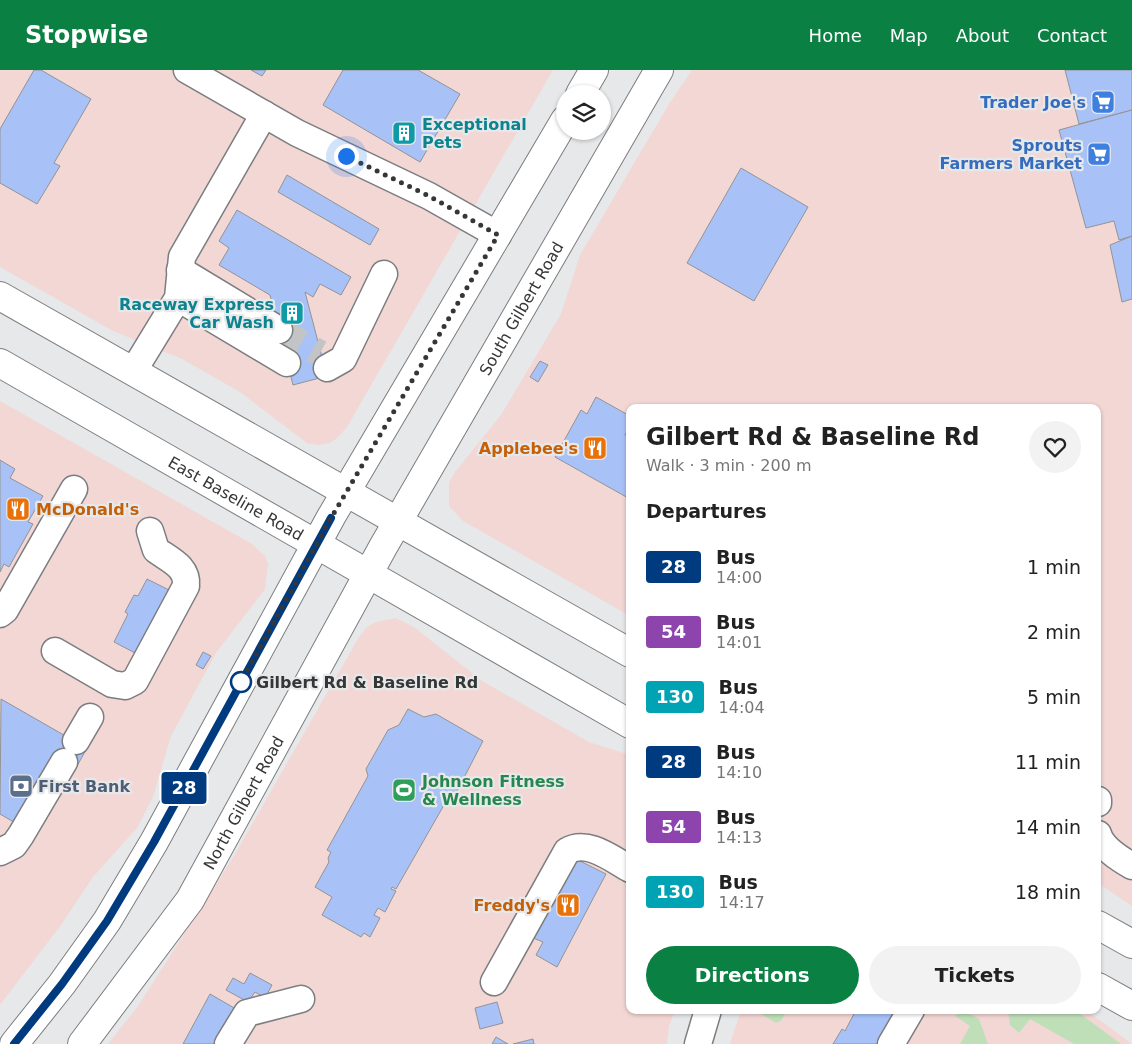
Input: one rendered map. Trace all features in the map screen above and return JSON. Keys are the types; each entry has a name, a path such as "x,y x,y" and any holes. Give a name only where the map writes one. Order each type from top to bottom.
{"main road":[{"path":"585,85 594,70"},
{"name":"South Gilbert Road","path":"383,547 660,70"},
{"path":"14,1044 62,984 107,921 154,842 331,518 556,135"},
{"path":"0,296 399,520 626,651"},
{"name":"East Baseline Road","path":"0,363 626,722"},
{"name":"North Gilbert Road","path":"82,1044 190,900 383,547"},
{"path":"1101,927 1132,944"},
{"path":"1101,989 1132,1006"}],"street":[{"path":"188,70 297,133 429,196 498,235"},
{"path":"134,370 179,284 182,257 264,114"},
{"path":"331,360 384,274"},
{"path":"179,284 283,346 179,284"},
{"path":"0,614 5,610 74,489"},
{"path":"55,651 112,684 125,686 135,681 186,586 187,580 184,569 156,550 150,531"},
{"path":"0,852 14,845 21,835 90,717"},
{"path":"1101,841 1119,859 1132,866"},
{"path":"494,982 567,851 574,847 596,850 626,867"},
{"path":"228,1044 247,1013 301,999"},
{"path":"698,1044 707,1014"},
{"path":"891,1044 909,1014"}],"shaded area":[{"path":"0,70 553,70 347,427 330,443 318,445 307,443 240,392 182,359 113,331 0,267"},
{"path":"692,70 1132,70 1132,906 1101,885 1101,404 626,404 626,614 463,521 449,506 449,482 501,415 561,314 580,255 669,104"},
{"path":"0,401 252,544 265,556 268,564 265,589 216,653 171,736 153,797 137,828 93,877 61,925 0,1005"},
{"path":"396,618 414,627 482,681 589,742 626,754 626,1014 674,1014 669,1026 667,1044 108,1044 138,1006 234,856 359,637 367,627 376,622"},
{"path":"740,1014 1091,1014 1132,1044 730,1044"}],"green space":[{"path":"761,1014 785,1014 781,1021 776,1023"},
{"path":"958,1014 971,1014 979,1019 988,1044 960,1044 970,1026 955,1016"},
{"path":"1009,1014 1080,1014 1121,1044 1074,1044 1030,1019 1019,1033 1010,1025"}],"building":[{"path":"34,70 41,70 91,99 54,163 60,166 37,204 0,183 0,129"},
{"path":"251,70 266,70 262,76"},
{"name":"Exceptional Pets","path":"343,70 418,70 460,94 420,162 323,105"},
{"name":"Trader Joe's","path":"1065,70 1132,70 1132,110 1079,124"},
{"name":"Sprouts Farmers Market","path":"1132,110 1132,236 1119,240 1114,221 1086,228 1059,130"},
{"path":"741,168 808,207 754,301 687,263"},
{"path":"287,175 379,229 370,245 278,192"},
{"name":"Raceway Express Car Wash","path":"237,210 351,277 341,295 320,284 313,297 305,292 327,376 293,385 270,295 219,265 229,248 219,241"},
{"path":"1132,236 1132,299 1122,302 1110,245"},
{"path":"540,361 548,365 538,382 530,377"},
{"name":"Applebee's","path":"596,397 626,414 626,497 555,457 581,410 587,414"},
{"name":"McDonald's","path":"0,460 15,469 10,478 43,496 28,522 33,524 9,567 4,564 0,572"},
{"path":"147,579 171,591 139,655 114,642 128,614 125,612 134,595 138,596"},
{"path":"203,652 211,656 203,669 196,665"},
{"name":"First Bank","path":"1,699 69,738 19,825 0,814"},
{"path":"408,709 424,717 436,714 483,741 456,793 452,791 396,889 392,887 391,889 396,891 385,912 378,908 374,915 380,918 370,937 364,933 361,937 322,915 332,897 315,887 329,862 328,858 331,852 327,850 368,776 366,769 388,730 399,725"},
{"path":"69,738 87,748 76,768 58,758"},
{"name":"Freddy's","path":"572,857 606,874 557,967 536,955 543,942 531,937"},
{"path":"250,973 272,985 265,998 255,992 248,1002 226,990 233,978 244,984"},
{"path":"210,994 236,1009 217,1044 183,1044"},
{"path":"497,1002 503,1023 480,1029 475,1008"},
{"path":"854,1014 898,1015 882,1044 833,1044 842,1029 845,1031"},
{"path":"496,1037 508,1044 492,1044"},
{"path":"533,1039 534,1044 513,1044"}],"tunnel":[{"path":"279,330 320,353"}],"bus line":[{"name":"28","path":"14,1044 62,984 107,921 154,842 331,518"}],"place":[{"name":"Trader Joe's","path":"1103,102"},
{"name":"Exceptional Pets","path":"404,133"},
{"name":"Sprouts Farmers Market","path":"1099,154"},
{"name":"Raceway Express Car Wash","path":"292,313"},
{"name":"Applebee's","path":"595,448"},
{"name":"McDonald's","path":"18,509"},
{"name":"Gilbert Rd & Baseline Rd","path":"241,682"},
{"name":"First Bank","path":"21,786"},
{"name":"Johnson Fitness & Wellness","path":"404,790"},
{"name":"Freddy's","path":"568,905"}],"route":[{"path":"241,682 240,684 331,518 498,235 429,196 346,156"}]}
